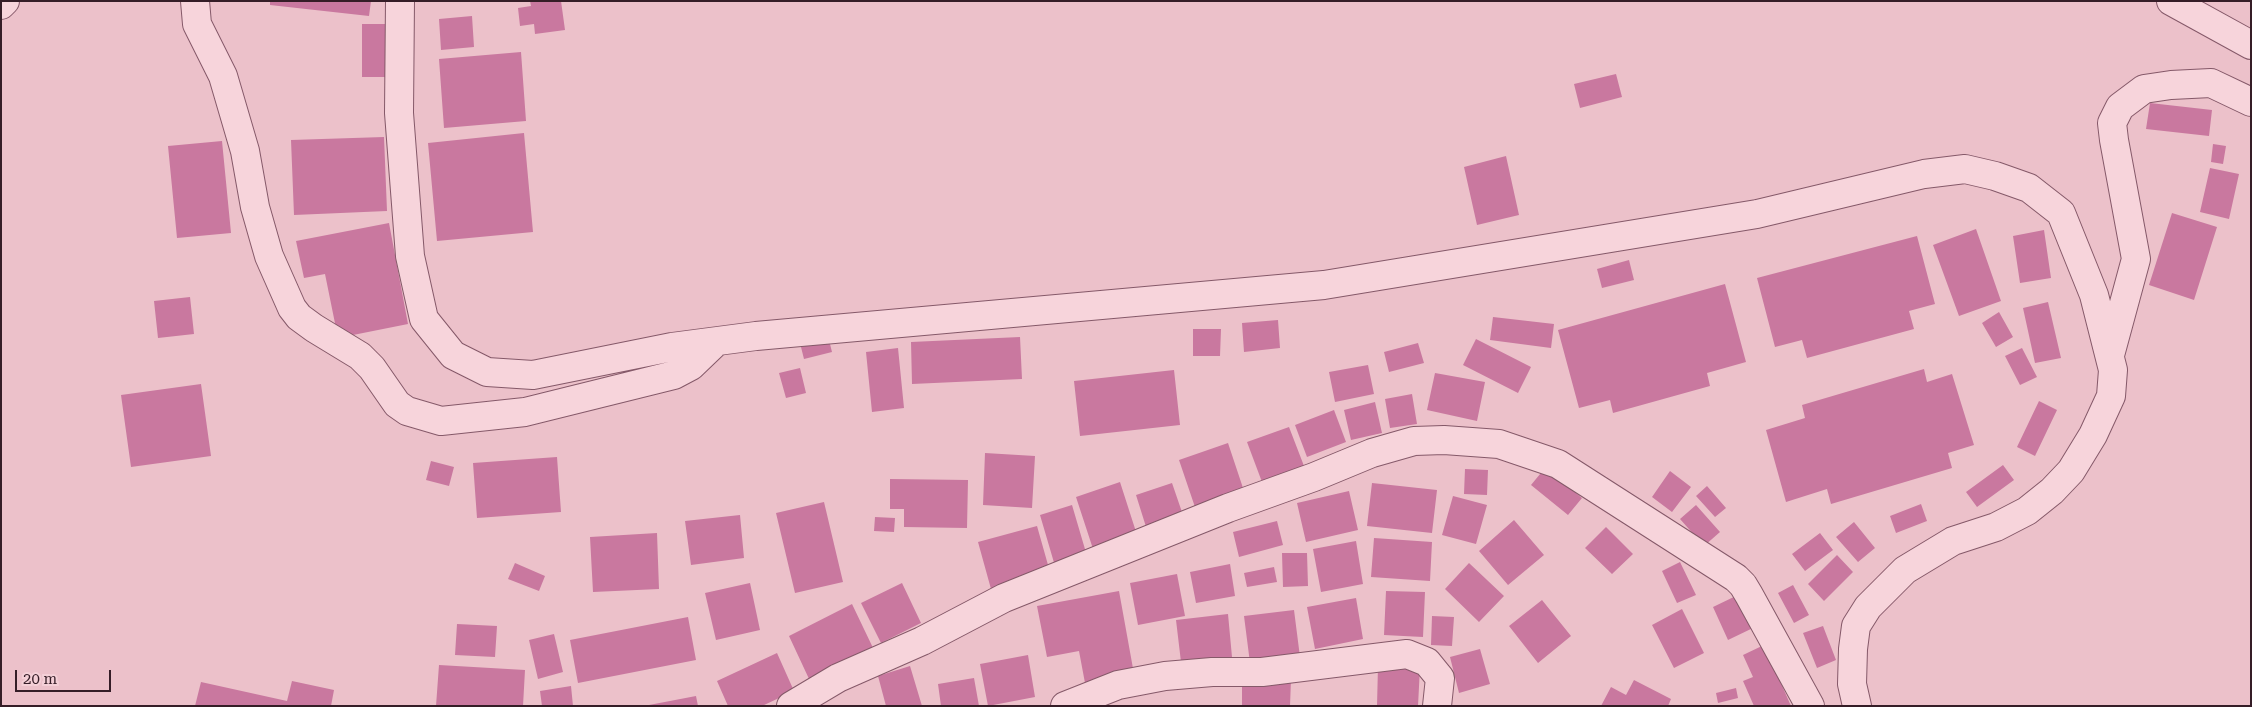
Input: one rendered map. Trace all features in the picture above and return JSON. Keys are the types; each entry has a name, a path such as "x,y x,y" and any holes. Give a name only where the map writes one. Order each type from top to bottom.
{"street":[{"path":"1,5 5,1"},
{"path":"196,1 197,24 223,76 231,101 269,256 292,308 298,317 360,356 372,368 397,404 417,415 440,420 525,412 674,375 691,366 716,342"},
{"path":"400,1 399,113 410,256 424,319 453,355 487,372 533,375 672,347 1324,285 1757,214 1924,174 1964,169 1995,176 2029,188 2061,213 2094,295 2113,370 2111,396 2093,435 2071,472 2027,511 1996,527 1952,541 1904,570 1868,607 1856,626 1853,649 1852,684 1857,706"},
{"path":"2171,1 2251,45"},
{"path":"2109,357 2136,259 2112,122 2120,107 2144,89 2171,85 2212,83 2251,102"},
{"path":"791,706 838,678 922,641 1004,598 1228,508 1314,477 1372,453 1414,441 1444,440 1500,444 1558,464 1736,578 1749,595 1810,706"},
{"path":"1066,706 1118,685 1165,676 1212,672 1262,672 1406,654 1427,662 1440,678 1437,706"}],"building":[{"path":"270,1 371,1 369,16 270,5"},
{"path":"530,1 561,1 565,30 535,34 534,24 520,26 518,8 531,6"},
{"path":"472,16 474,47 441,50 439,19"},
{"path":"362,24 395,24 395,77 362,77"},
{"path":"521,52 526,121 444,128 439,59"},
{"path":"1616,74 1622,97 1580,108 1574,84"},
{"path":"2150,103 2212,110 2209,136 2146,129"},
{"path":"524,133 533,232 437,241 428,143"},
{"path":"384,137 387,211 294,215 291,140"},
{"path":"222,141 231,233 177,238 168,146"},
{"path":"2213,144 2226,146 2223,164 2211,162"},
{"path":"1506,156 1519,215 1477,225 1464,167"},
{"path":"2210,168 2239,174 2229,219 2200,212"},
{"path":"2172,213 2217,227 2194,300 2149,285"},
{"path":"389,223 408,324 338,338 325,274 304,278 296,241"},
{"path":"1976,229 2001,301 1959,316 1933,245"},
{"path":"2044,230 2051,278 2020,283 2013,236"},
{"path":"1917,236 1935,304 1909,311 1914,329 1807,358 1802,340 1775,347 1757,278"},
{"path":"1629,260 1634,280 1602,288 1597,269"},
{"path":"1725,284 1746,362 1707,373 1710,386 1613,413 1610,400 1579,408 1558,330"},
{"path":"190,297 194,334 158,338 154,301"},
{"path":"2048,302 2061,358 2035,363 2023,308"},
{"path":"1999,312 2013,337 1996,347 1982,323"},
{"path":"1493,317 1554,324 1551,348 1490,340"},
{"path":"1278,320 1280,348 1244,352 1242,323"},
{"path":"1193,329 1221,329 1220,356 1193,356"},
{"path":"1020,337 1022,379 912,384 911,342"},
{"path":"1476,339 1531,367 1518,393 1463,365"},
{"path":"829,340 832,352 804,359 801,347"},
{"path":"1418,343 1424,363 1389,372 1384,352"},
{"path":"898,348 904,408 872,412 866,352"},
{"path":"2022,348 2037,377 2020,385 2005,356"},
{"path":"1368,365 1374,394 1335,402 1329,372"},
{"path":"800,368 806,393 786,398 779,373"},
{"path":"1924,369 1927,382 1952,374 1974,445 1948,453 1952,468 1831,504 1827,489 1786,502 1766,430 1805,418 1802,405"},
{"path":"1174,370 1180,425 1080,436 1074,381"},
{"path":"1435,373 1485,382 1477,421 1427,410"},
{"path":"201,384 211,456 131,467 121,395"},
{"path":"1412,394 1417,424 1390,428 1385,399"},
{"path":"2039,401 2057,410 2035,456 2017,447"},
{"path":"1375,402 1382,433 1351,440 1344,410"},
{"path":"1334,410 1346,442 1307,457 1295,425"},
{"path":"1289,427 1304,466 1262,482 1247,442"},
{"path":"1228,443 1246,497 1197,513 1179,460"},
{"path":"985,453 1035,456 1032,508 983,505"},
{"path":"557,457 561,512 477,518 473,463"},
{"path":"431,461 454,467 449,486 426,480"},
{"path":"2003,465 2014,480 1977,507 1966,492"},
{"path":"1545,468 1582,498 1568,515 1531,485"},
{"path":"1465,469 1488,470 1487,495 1464,494"},
{"path":"1670,471 1691,487 1672,512 1652,497"},
{"path":"890,479 968,480 967,528 904,527 904,509 890,509"},
{"path":"1120,482 1138,538 1094,552 1076,497"},
{"path":"1172,483 1184,518 1147,530 1136,495"},
{"path":"1372,483 1437,490 1432,533 1367,526"},
{"path":"1707,486 1726,508 1715,517 1696,496"},
{"path":"1349,491 1358,530 1306,542 1297,503"},
{"path":"1453,496 1487,505 1476,544 1442,535"},
{"path":"824,502 843,582 795,593 776,513"},
{"path":"1921,504 1927,521 1896,533 1890,516"},
{"path":"1072,505 1087,556 1055,566 1040,515"},
{"path":"1696,505 1720,532 1704,546 1680,519"},
{"path":"740,515 744,558 691,565 685,521"},
{"path":"875,517 895,518 894,532 874,531"},
{"path":"1514,520 1544,555 1508,585 1479,551"},
{"path":"1277,521 1283,545 1239,557 1233,532"},
{"path":"1854,522 1875,548 1858,562 1836,537"},
{"path":"1037,526 1050,572 991,589 978,542"},
{"path":"1606,527 1633,554 1612,574 1585,548"},
{"path":"657,533 659,589 593,592 590,537"},
{"path":"1820,533 1833,550 1805,571 1792,554"},
{"path":"1374,538 1432,542 1430,581 1371,577"},
{"path":"1356,541 1363,584 1321,592 1313,549"},
{"path":"1282,553 1307,553 1308,586 1283,587"},
{"path":"1837,555 1853,572 1824,601 1808,584"},
{"path":"1680,562 1696,595 1677,603 1662,571"},
{"path":"515,563 545,576 539,591 508,579"},
{"path":"1469,563 1504,596 1479,622 1445,589"},
{"path":"1230,564 1235,596 1196,603 1190,572"},
{"path":"1274,567 1277,582 1247,587 1244,573"},
{"path":"1177,574 1185,616 1138,625 1130,583"},
{"path":"750,583 760,630 716,640 705,593"},
{"path":"902,583 921,623 881,643 861,603"},
{"path":"1793,585 1809,615 1794,623 1778,593"},
{"path":"1119,591 1134,674 1085,683 1079,651 1047,657 1037,606"},
{"path":"1386,591 1425,592 1423,637 1384,635"},
{"path":"1740,594 1755,627 1728,640 1713,607"},
{"path":"1356,598 1363,639 1315,649 1307,607"},
{"path":"1542,600 1571,636 1538,663 1509,626"},
{"path":"852,604 874,650 810,681 789,636"},
{"path":"1682,609 1704,653 1674,668 1652,625"},
{"path":"1294,610 1300,657 1250,663 1244,616"},
{"path":"1228,614 1232,657 1181,662 1176,620"},
{"path":"1432,616 1454,617 1452,646 1431,645"},
{"path":"688,617 696,660 578,683 570,640"},
{"path":"457,624 497,626 495,657 455,655"},
{"path":"1823,626 1836,660 1817,668 1803,633"},
{"path":"554,634 563,672 538,679 529,640"},
{"path":"1764,645 1791,706 1754,706 1743,681 1753,677 1743,655"},
{"path":"1480,649 1490,684 1459,693 1450,657"},
{"path":"777,653 794,691 762,706 728,706 717,681"},
{"path":"1028,655 1035,697 988,706 980,664"},
{"path":"439,665 525,670 523,706 436,706"},
{"path":"910,666 922,706 886,706 878,676"},
{"path":"1378,666 1420,667 1418,706 1377,706"},
{"path":"974,678 979,706 941,706 938,684"},
{"path":"1242,678 1291,679 1290,706 1242,706"},
{"path":"1634,680 1671,699 1668,706 1601,706 1611,687 1626,695"},
{"path":"292,681 334,690 331,706 195,706 201,682 287,701"},
{"path":"571,686 573,706 542,706 540,691"},
{"path":"1736,688 1738,698 1718,703 1716,693"},
{"path":"696,696 698,706 649,706 649,705"}]}
